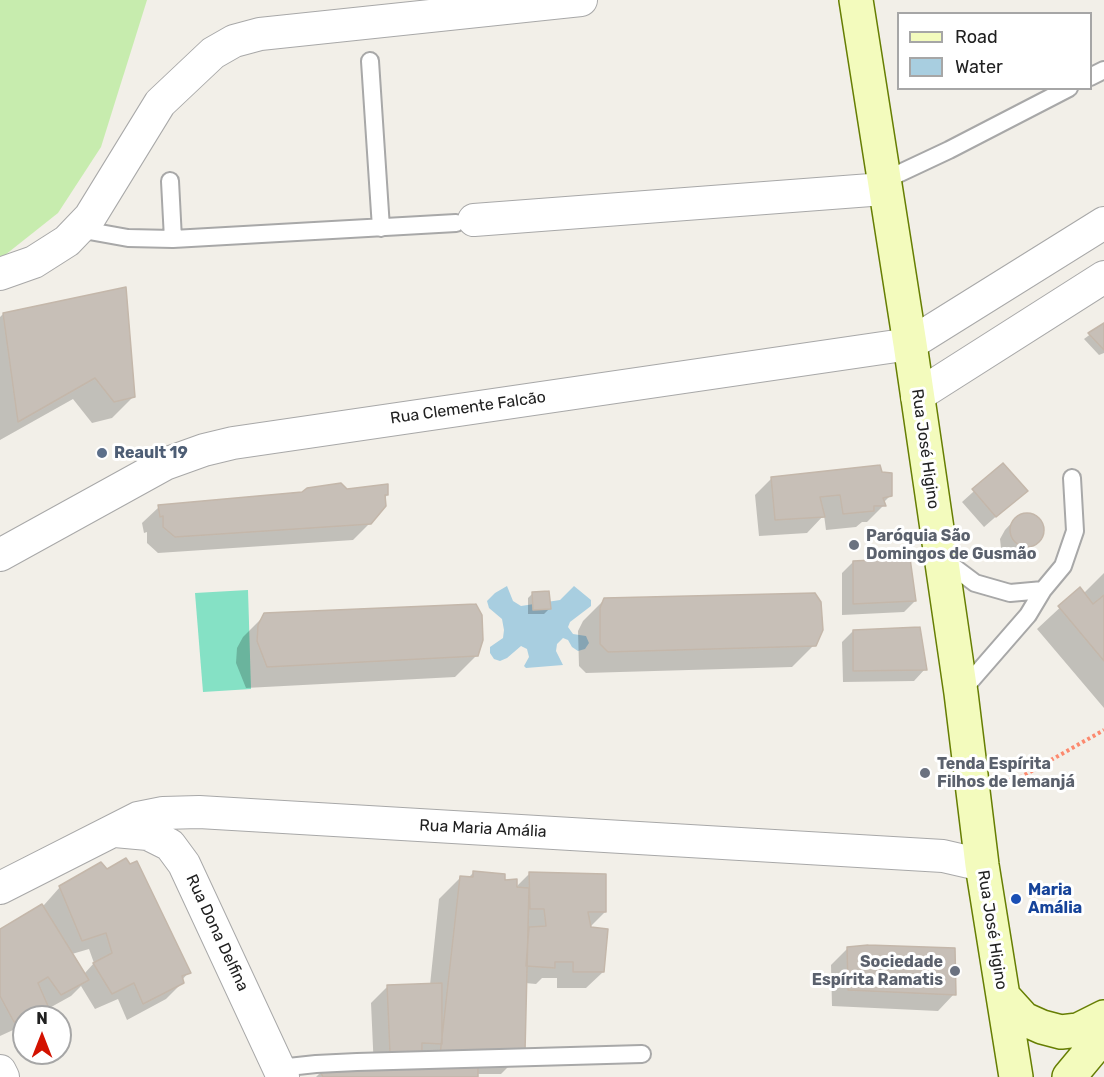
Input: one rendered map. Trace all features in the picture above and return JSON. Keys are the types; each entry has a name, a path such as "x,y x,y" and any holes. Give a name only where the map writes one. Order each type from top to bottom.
{"street":[{"path":"0,274 34,262 72,235 90,217 160,103 213,53 234,41 260,34 580,0"},
{"name":"Rua José Higino","path":"856,0 910,344 961,693 982,865 1016,1077"},
{"path":"465,221 833,193 884,185"},
{"name":"Rua Clemente Falcão","path":"0,555 165,464 214,448 303,432 910,344 1104,223"},
{"path":"917,396 1104,277"},
{"name":"Rua Maria Amália","path":"0,888 138,818 163,813 199,812 943,856 982,865"},
{"name":"Rua Dona Delfina","path":"115,831 148,834 170,845 184,864 281,1073"},
{"path":"1004,997 1024,1019 1060,1032 1078,1030 1104,1017"},
{"path":"1069,1077 1104,1035"},
{"path":"0,1071 3,1077"}],"lane":[{"path":"370,61 381,228"},
{"path":"884,185 1065,90"},
{"path":"170,181 173,240"},
{"path":"72,235 173,240 465,221"},
{"path":"961,693 1028,615 1043,590 1063,566 1075,531 1072,478"},
{"path":"941,558 975,584 1010,593 1043,590"},
{"path":"281,1073 316,1064 642,1054"}],"path":[{"path":"972,789 1021,777 1104,730"}],"green space":[{"path":"0,0 147,0 101,147 58,213 0,259"},
{"path":"248,590 251,689 203,692 195,593"}],"water":[{"path":"507,586 513,601 521,606 560,600 574,586 591,600 591,606 570,622 568,627 573,634 586,636 589,643 585,649 578,651 563,638 557,644 556,651 563,665 526,668 524,666 529,657 527,649 521,646 507,658 500,661 494,659 490,653 490,647 503,638 504,630 502,619 489,608 487,601"}],"building":[{"path":"126,287 135,397 114,402 95,378 18,422 3,313"},
{"path":"1104,323 1104,350 1088,333"},
{"path":"1003,463 1028,491 996,517 972,489"},
{"path":"880,465 882,472 892,473 892,496 883,498 886,506 874,506 874,511 843,514 840,495 820,497 825,517 775,520 771,477"},
{"path":"341,483 347,489 388,484 388,495 385,495 386,506 371,524 175,537 163,527 163,516 160,517 158,505 302,492 307,488"},
{"path":"1027,513 1039,518 1044,530 1039,542 1027,547 1015,542 1010,530 1015,518"},
{"path":"910,558 916,601 853,604 853,561"},
{"path":"1080,587 1093,604 1104,595 1104,661 1058,606"},
{"path":"549,591 551,609 533,610 532,592"},
{"path":"815,593 821,602 823,630 816,646 608,652 600,644 600,608 604,598"},
{"path":"476,604 482,615 483,640 478,656 267,667 257,641 258,625 264,613"},
{"path":"920,627 927,670 853,671 853,630"},
{"path":"126,858 130,864 137,861 191,973 182,976 184,983 143,1004 134,983 112,994 93,963 112,953 106,933 82,941 59,886 101,862 107,869"},
{"path":"473,871 505,874 505,880 517,879 517,887 529,888 525,1052 440,1055 460,876 473,877"},
{"path":"529,872 606,874 606,912 588,912 591,927 608,929 604,972 573,972 573,962 555,962 555,968 526,966 529,927 546,926 544,909 530,909"},
{"path":"42,904 89,980 61,995 48,977 38,983 48,1005 12,1005 12,1018 0,996 0,929"},
{"path":"868,945 955,948 956,995 848,990 847,947"},
{"path":"442,983 442,1044 422,1043 422,1054 390,1054 387,985"},
{"path":"478,1065 478,1077 323,1077 320,1071"}],"place":[{"name":"Reault 19","path":"102,453"},
{"name":"Paróquia São Domingos de Gusmão","path":"854,545"},
{"name":"Tenda Espírita Filhos de Iemanjá","path":"925,773"},
{"name":"Maria Amália","path":"1016,899"},
{"name":"Sociedade Espírita Ramatis","path":"955,971"}]}
